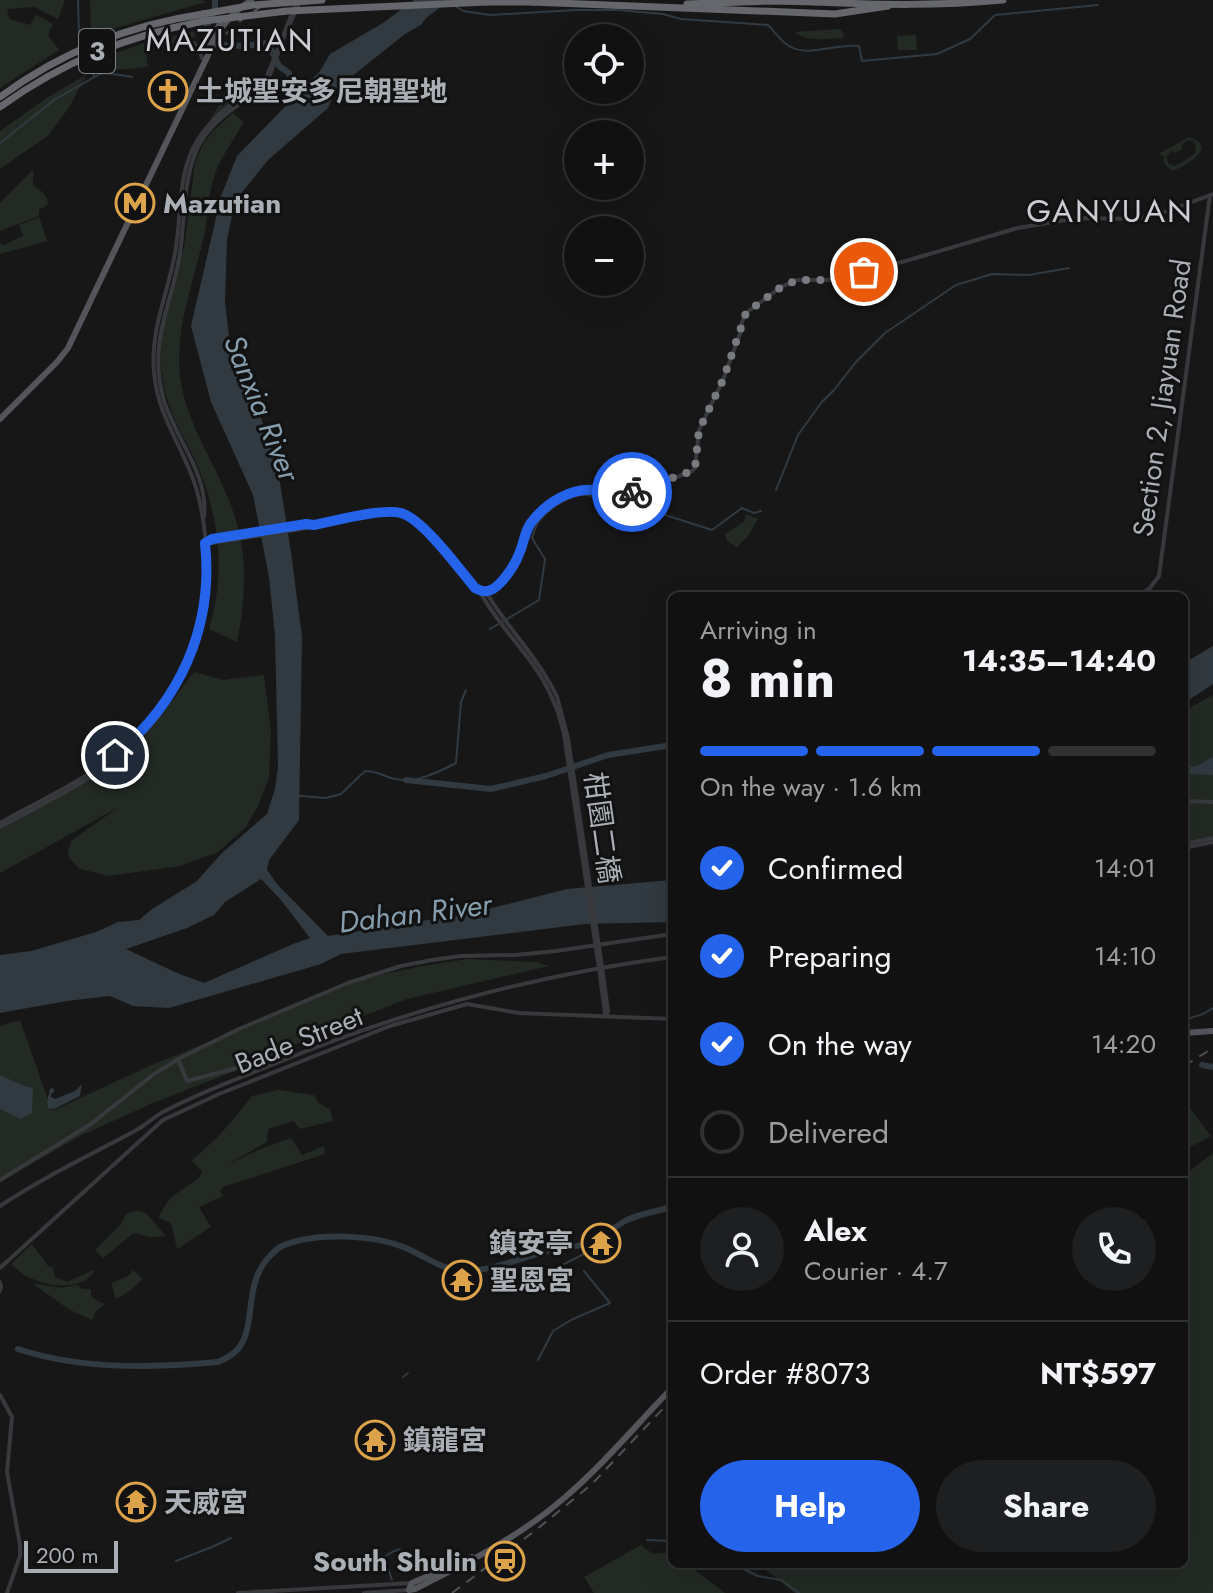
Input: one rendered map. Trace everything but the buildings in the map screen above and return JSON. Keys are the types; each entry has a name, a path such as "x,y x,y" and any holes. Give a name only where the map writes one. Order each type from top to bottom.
{"highway":[{"name":"3","path":"0,107 59,69 135,37 253,5 322,0"},
{"name":"3","path":"0,97 44,67 97,42 168,20 287,11 569,0"},
{"path":"531,2 835,14 915,0"},
{"path":"645,6 708,2 899,6 1003,0"}],"main road":[{"path":"0,416 68,348 217,32 230,10 243,0"},
{"path":"217,32 251,0"},
{"path":"0,416 65,346 209,48"},
{"path":"1188,1032 1213,1031"},
{"path":"411,1589 478,1554 545,1509 592,1472 668,1392"}],"street":[{"path":"0,825 87,775 115,755 148,723 179,681 190,657 201,622 206,587 204,500 199,477 173,425 163,395 158,358 160,334 178,266 191,168 198,148 214,125 263,88 299,0"},
{"path":"194,43 202,58"},
{"path":"486,592 496,587 508,574 534,519 568,494 582,490 634,491 695,468 699,430 723,380 746,313 781,287 802,279 834,280 1018,228 1077,218 1137,219 1211,195"},
{"name":"Section 2, Jiayuan Road","path":"1143,592 1159,576 1211,195"},
{"path":"205,543 390,512 409,516 475,588 486,592 541,668 554,697"},
{"path":"479,590 535,665 554,697"},
{"name":"柑園二橋","path":"554,697 566,725 570,747 608,1011 606,1016"},
{"path":"1188,801 1213,802"},
{"path":"1188,844 1213,840"},
{"path":"1188,844 1213,840"},
{"path":"0,1180 91,1124 178,1059 268,1016 348,983 401,966 461,956 556,951 668,935"},
{"path":"0,1206 160,1114 348,1034 456,1000 601,968 668,958"},
{"name":"Bade Street","path":"0,1268 163,1120 219,1094 390,1026 475,1004 519,1013 668,1019"},
{"path":"178,1059 187,1081 260,1062 265,1067"},
{"path":"0,1282 0,1291"},
{"path":"0,1395 12,1417 7,1472 20,1545 20,1556 7,1593"},
{"path":"238,1593 411,1589"},
{"path":"364,1593 411,1589"}],"shaded area":[{"path":"0,0 65,0 58,19 35,7 7,9 9,19 30,25 36,15 53,24 48,35 59,50 0,88"},
{"path":"90,0 201,0 206,2 91,35"},
{"path":"414,0 450,0 336,89 328,108 268,160 235,201 227,240 225,301 232,365 260,415 277,464 302,637 299,820 269,860 267,870 328,936 472,913 567,889 668,880 668,922 585,924 341,954 321,964 169,1008 133,1006 110,996 0,1013 0,955 31,951 96,932 118,922 139,920 197,881 221,854 267,814 278,766 275,635 269,577 253,495 211,402 191,326 221,196 237,156 320,71 330,54 383,23","holes":["261,879 310,938 204,983 126,949 214,915 225,902"]},
{"path":"840,29 843,38 812,39 795,32"},
{"path":"195,31 196,36 178,46 153,45 146,52 148,67 91,72 96,60 147,42"},
{"path":"916,35 917,50 898,50 897,36"},
{"path":"86,75 70,106 49,135 0,169 0,131"},
{"path":"233,82 238,85 235,99 207,125"},
{"path":"233,113 244,122 215,172 204,236 184,316 179,356 180,376 189,413 231,505 240,536 244,582 237,642 209,629 218,586 215,523 203,481 167,398 160,349 184,247 195,163 203,144"},
{"path":"1189,137 1200,143 1201,147 1196,157 1175,170 1164,163 1164,155 1160,153","holes":["1193,141 1195,154 1175,166 1169,164 1166,157 1172,150 1174,153 1182,149 1181,145"]},
{"path":"33,170 33,186 43,193 48,204 39,210 39,216 0,231 0,203"},
{"path":"39,217 47,241 0,254 0,242 2,246 23,236 19,225"},
{"path":"746,514 758,519 737,547 727,541 725,534 744,522"},
{"path":"1213,646 1213,684 1188,700 1188,661"},
{"path":"194,672 223,680 264,675 271,731 269,778 246,827 218,852 180,866 109,876 80,869 69,858 72,840 119,807 0,873 0,829 91,777 139,743 141,746 140,743"},
{"path":"1213,695 1213,837 1188,840 1188,709"},
{"path":"1213,757 1213,775 1190,774 1188,771 1189,767"},
{"path":"468,959 536,962 549,966 407,999 315,1035 82,1135 0,1182 0,1026 20,1020 52,1111 147,1067 363,979"},
{"path":"0,1075 33,1088 32,1113 21,1119 0,1109"},
{"path":"82,1084 80,1096 54,1109 48,1108 50,1089 55,1091 51,1097 55,1099 75,1091"},
{"path":"279,1090 314,1095 318,1103 330,1109 333,1121 300,1129 293,1121 268,1129 267,1142 226,1165 291,1138 302,1155 324,1146 325,1154 223,1187 220,1191 223,1196 199,1207 211,1227 177,1249 171,1223 158,1217 171,1197 198,1179 203,1171 192,1160 224,1130 252,1096"},
{"path":"1188,1105 1211,1136 1188,1148"},
{"path":"1213,1153 1213,1593 795,1593 764,1568 1188,1568 1188,1172"},
{"path":"127,1213 146,1213 166,1236 149,1237 134,1233 103,1258 95,1250 121,1224"},
{"path":"32,1244 48,1266 53,1268 55,1277 67,1282 94,1272 85,1280 65,1286 26,1276 11,1264"},
{"path":"133,1270 143,1279 116,1299 111,1283 128,1276"},
{"path":"32,1283 61,1288 78,1285 82,1289 91,1289 91,1296 105,1304 96,1311 92,1320 70,1310"},
{"path":"641,1545 653,1554 668,1552 668,1568 692,1568 725,1593 594,1593 584,1577"}],"waterway":[{"path":"78,0 79,36 84,42"},
{"path":"206,27 215,10 215,0"},
{"path":"455,6 463,11 490,15 618,10 663,14 681,19 768,25 785,43 798,50 859,46 862,61 937,54 970,39 995,15 1098,5"},
{"path":"217,45 268,43 279,66 289,73 298,99"},
{"path":"89,62 94,76"},
{"path":"0,143 54,100 100,74 132,77"},
{"path":"776,490 798,435 821,403 885,333 956,285 992,274 1029,275 1069,268"},
{"path":"490,629 539,600 545,559 532,538 544,515 571,498 592,496 608,509 653,511 712,530 742,508 754,513 761,511"},
{"path":"300,796 326,798 341,794 365,771 407,780 433,774 456,763 461,702 466,690"},
{"path":"406,780 491,789 546,776 608,755 668,746"},
{"path":"1188,1019 1213,1008"},
{"path":"1202,1065 1213,1067"},
{"path":"641,1214 668,1206"},
{"path":"18,1349 67,1361 117,1366 218,1362 234,1353 244,1340 260,1269 276,1250 296,1241 328,1237 379,1240 408,1249 446,1267 470,1271 583,1245 625,1221 668,1208"},
{"path":"564,1264 584,1254"},
{"path":"538,1360 553,1331 610,1303 584,1271"},
{"path":"403,1377 408,1373"},
{"path":"176,1561 231,1538"},
{"path":"647,1540 668,1541"},
{"path":"392,1580 384,1557 400,1549"},
{"path":"741,1568 758,1576 781,1580 799,1593"}],"railway":[{"path":"0,418 60,359 67,348 203,63 234,26 274,0"},
{"path":"1188,1064 1213,1048"},
{"path":"452,1593 592,1484 668,1403"}],"way so far":[{"path":"632,492 695,468 699,430 723,380 746,313 781,287 797,280 834,280 864,272"}],"place":[{"name":"土城聖安多尼朝聖地","path":"168,91"},
{"name":"Mazutian","path":"135,203"},
{"name":"鎮安亭","path":"601,1243"},
{"name":"聖恩宮","path":"462,1280"},
{"name":"鎮龍宮","path":"375,1440"},
{"name":"天威宮","path":"136,1502"},
{"name":"South Shulin","path":"505,1561"}],"district":[{"name":"MAZUTIAN","path":"230,40"},
{"name":"GANYUAN","path":"1110,211"}],"route":[{"path":"115,755 137,736 159,710 179,681 190,657 204,604 207,575 205,543 212,539 381,513 402,513 424,530 475,588 486,592 496,587 508,574 530,524 543,510 568,494 582,490 632,492"}],"water label":[{"name":"Sanxia River","path":"262,408"},
{"name":"Dahan River","path":"415,913"}]}
